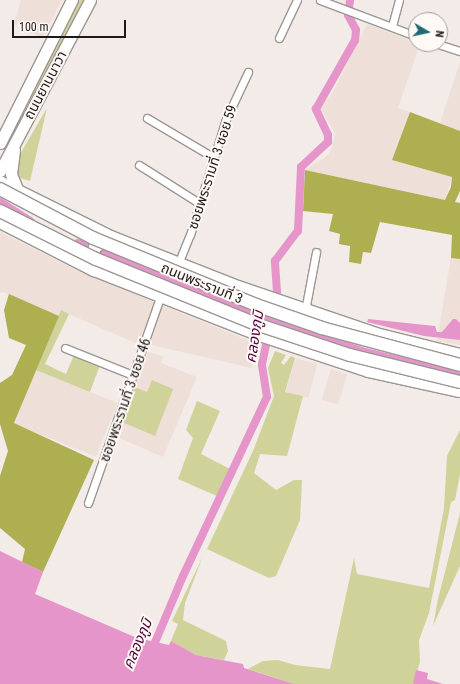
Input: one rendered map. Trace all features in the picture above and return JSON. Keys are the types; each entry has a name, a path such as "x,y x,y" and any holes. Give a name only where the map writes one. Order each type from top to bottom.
{"main road":[{"name":"ถนนยานนาวา","path":"0,143 72,0"},
{"name":"ถนนยานนาวา","path":"0,170 90,0"},
{"path":"15,144 11,174 18,191"},
{"name":"ถนนพระรามที่ 3","path":"0,182 111,237 267,298 382,336 460,355"},
{"name":"ถนนพระรามที่ 3","path":"0,189 93,238 256,305 322,328 460,365"},
{"name":"ถนนพระรามที่ 3","path":"0,211 96,259 256,324 350,355 460,382"},
{"name":"ถนนพระรามที่ 3","path":"0,222 94,270 257,334 368,371 460,391"},
{"path":"94,270 93,251 101,241 111,237"}],"street":[{"path":"279,38 297,0"},
{"path":"320,0 408,33"},
{"path":"392,26 398,0"},
{"path":"448,47 460,51"},
{"name":"ซอยพระรามที่ 3 ซอย 59","path":"178,264 190,235 213,157 231,105 248,72"},
{"path":"147,118 213,157"},
{"path":"139,165 199,203"},
{"path":"305,311 316,252"},
{"name":"ซอยพระรามที่ 3 ซอย 46","path":"88,503 160,297"},
{"path":"65,348 133,375"}],"shaded area":[{"path":"21,0 62,0 42,38 14,24"},
{"path":"367,24 408,39 408,52 417,52 398,108 410,112 392,160 452,177 445,200 305,170 328,155 332,147 335,133 320,108 333,92"},
{"path":"460,62 460,131 440,123"},
{"path":"410,112 460,131 460,191 455,202 460,203 460,259 451,258 452,235 380,222 371,253 363,252 361,264 349,262 350,246 339,244 340,234 329,231 333,214 303,211 305,170 445,200 451,187 452,177 392,160"},
{"path":"0,232 78,271 257,344 252,368 147,344 140,345 62,311 59,316 3,292 0,293"},
{"path":"451,258 460,259 460,345 437,341"},
{"path":"9,294 59,316 14,423 94,460 43,572 22,562 25,549 0,528 0,476 8,451 0,424 0,383 12,375 26,345 9,338 4,310"},
{"path":"144,351 163,356 161,363 197,377 163,457 115,436"},
{"path":"295,358 317,364 308,398 286,392"},
{"path":"331,369 347,374 338,405 322,400"},
{"path":"36,370 118,403 96,457 14,424"}],"green space":[{"path":"79,0 84,0 7,147 21,112"},
{"path":"47,108 30,181 17,177 14,168 19,156"},
{"path":"61,310 69,314 45,364 66,374 74,355 100,365 90,392 36,370"},
{"path":"275,351 286,355 281,363 284,365 291,356 295,358 285,392 303,396 287,456 260,454 254,473 276,490 294,480 302,480 300,520 276,576 269,578 207,549 253,451 274,396 268,368"},
{"path":"152,380 173,389 155,436 120,421 132,386 147,392"},
{"path":"197,401 220,411 201,454 230,469 217,496 178,479 193,438 186,430"},
{"path":"460,430 460,474 455,500 451,502 429,613 419,640 420,662 413,684 294,684 248,669 263,661 278,660 295,665 330,669 354,558 357,574 429,588 444,508 447,456"},
{"path":"460,513 460,566 433,626 438,599"},
{"path":"203,556 185,603 183,620 226,641 228,651 224,660 196,655 171,641 178,624 172,621"}],"water":[{"path":"368,319 435,326 437,332 442,332 453,319 456,319 460,323 460,340 424,336 367,322"},
{"path":"0,551 43,572 35,594 137,638 169,645 171,641 196,655 243,664 244,668 294,684 0,684"},
{"path":"416,670 428,673 427,679 443,684 413,684"}],"waterway":[{"name":"คลองภูมิ","path":"151,652 183,576 267,397 262,364 277,292 275,261 298,231 301,167 328,142 328,135 316,109 355,40 356,30 348,15 350,0"},
{"path":"0,202 31,221"},
{"path":"78,243 271,321 365,352 460,375"}]}
